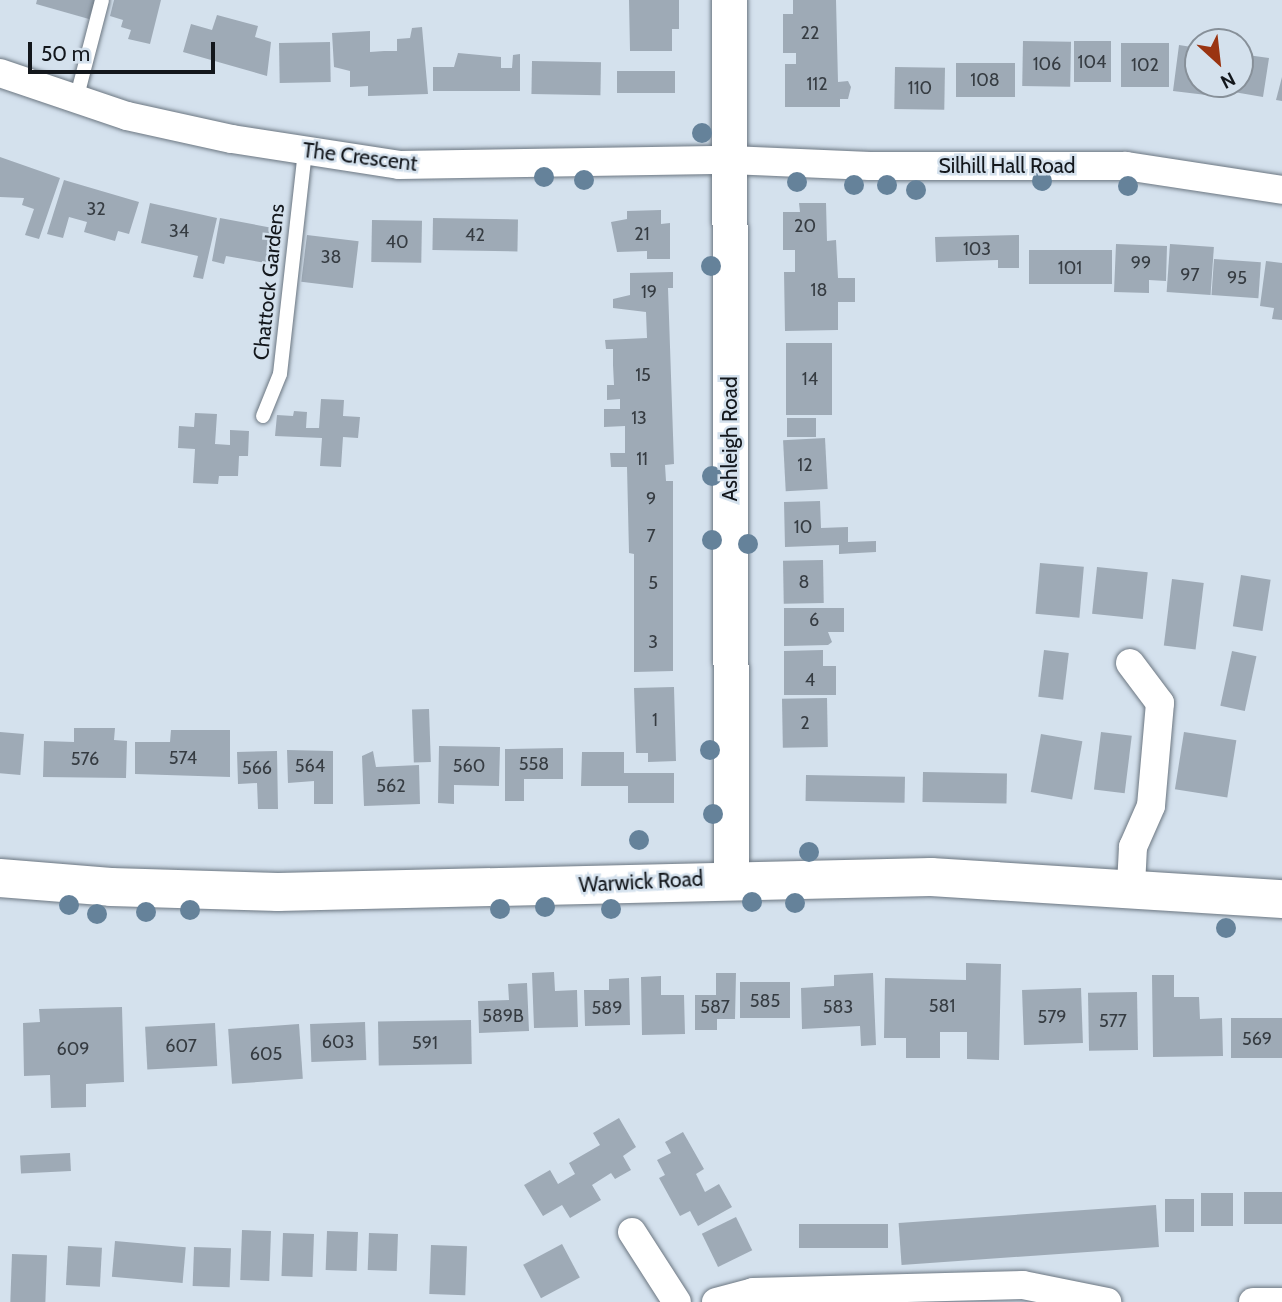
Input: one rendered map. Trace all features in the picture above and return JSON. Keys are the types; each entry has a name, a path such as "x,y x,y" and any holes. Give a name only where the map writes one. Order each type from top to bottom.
{"main road":[{"name":"Warwick Road","path":"0,878 111,887 278,892 731,878 931,877 1131,886 1282,899"}],"street":[{"name":"Ashleigh Road","path":"729,0 731,878"},
{"name":"The Crescent","path":"0,73 127,117 398,166 730,160"},
{"name":"Silhill Hall Road","path":"730,160 870,166 1126,166 1282,190"},
{"path":"1129,663 1160,703 1151,806 1133,847 1131,886"},
{"path":"632,1232 677,1302"},
{"path":"716,1302 753,1292 1023,1285 1107,1302"},
{"path":"1253,1302 1282,1301"}],"lane":[{"path":"76,100 102,0"},
{"name":"Chattock Gardens","path":"263,416 280,374 305,150"}],"building":[{"path":"37,0 95,0 89,19 36,4"},
{"path":"114,0 161,0 150,44 128,39 131,30 121,27 123,20 110,16"},
{"path":"629,0 679,0 679,29 672,29 672,51 630,51"},
{"path":"793,0 836,0 838,82 848,81 851,87 848,99 840,99 840,107 785,107 785,64 796,64 796,53 783,53 783,14 793,14"},
{"path":"217,15 258,26 255,37 271,42 267,76 183,52 191,24 212,30"},
{"path":"422,27 428,94 368,96 368,86 350,87 350,71 334,67 332,33 370,31 370,52 397,51 397,39 410,38 412,28"},
{"path":"1023,41 1071,42 1070,87 1022,86"},
{"path":"1074,41 1111,41 1111,82 1074,82"},
{"path":"330,42 331,82 280,83 279,43"},
{"path":"1121,43 1169,43 1169,87 1121,87"},
{"path":"1179,45 1184,46 1184,92 1173,91"},
{"path":"458,53 501,57 501,68 512,68 513,55 520,54 520,91 433,91 433,67 454,67"},
{"path":"1254,56 1269,58 1263,97 1254,95"},
{"path":"532,61 601,62 600,95 531,94"},
{"path":"956,63 1015,63 1015,97 956,97"},
{"path":"895,67 945,68 944,110 894,109"},
{"path":"617,71 675,71 675,93 617,93"},
{"path":"1282,77 1282,101 1276,100"},
{"path":"0,157 60,178 39,239 25,235 34,209 22,205 24,198 0,197"},
{"path":"64,180 139,202 129,234 118,231 115,241 84,232 87,222 69,217 63,238 47,234"},
{"path":"150,203 217,218 203,279 193,277 198,256 141,243"},
{"path":"799,203 826,203 827,241 836,240 838,278 855,278 855,302 838,302 838,330 785,331 784,272 795,272 795,250 783,250 783,212 800,212"},
{"path":"661,210 661,224 670,223 670,259 647,259 647,251 617,252 611,222 627,219 627,211"},
{"path":"220,218 283,230 277,265 226,256 224,264 212,261"},
{"path":"433,218 518,219 517,251 432,250"},
{"path":"372,220 422,221 421,263 371,262"},
{"path":"307,235 359,241 353,288 301,282"},
{"path":"1019,235 1019,268 998,268 998,260 936,262 935,237"},
{"path":"1116,244 1167,246 1166,281 1149,280 1149,293 1114,292"},
{"path":"1170,244 1214,247 1211,295 1167,292"},
{"path":"1029,250 1112,250 1112,284 1029,284"},
{"path":"1214,259 1261,262 1258,298 1211,295"},
{"path":"1266,261 1282,263 1282,320 1272,319 1274,308 1260,306"},
{"path":"673,272 673,288 668,288 674,464 665,465 666,481 673,481 673,671 634,672 634,554 629,553 627,467 611,467 610,453 625,453 625,426 604,427 604,409 620,409 620,399 607,400 607,385 614,385 613,349 606,349 605,340 647,338 646,312 613,308 613,299 630,295 630,273"},
{"path":"786,343 832,343 832,415 786,415"},
{"path":"321,399 344,400 343,416 360,417 358,438 343,437 341,467 320,466 322,438 275,436 277,415 293,416 294,411 307,412 306,428 319,428"},
{"path":"195,413 217,414 215,444 230,445 230,430 249,431 248,456 239,456 238,476 219,476 218,484 193,483 195,449 178,448 179,426 194,427"},
{"path":"787,418 816,418 816,437 787,437"},
{"path":"825,438 828,489 786,491 783,440"},
{"path":"820,501 821,528 848,527 848,542 876,541 876,552 839,554 839,545 785,547 784,502"},
{"path":"823,560 824,603 784,604 783,561"},
{"path":"1040,563 1084,567 1079,618 1036,614"},
{"path":"1097,567 1148,572 1143,619 1092,614"},
{"path":"1241,575 1271,580 1262,631 1233,626"},
{"path":"1172,579 1204,583 1196,649 1164,646"},
{"path":"784,608 844,608 844,632 828,632 832,642 828,645 784,646"},
{"path":"823,650 823,666 836,666 836,695 784,695 784,651"},
{"path":"1044,650 1069,653 1063,700 1038,697"},
{"path":"1232,651 1256,656 1245,711 1220,706"},
{"path":"674,687 676,761 648,762 648,753 636,753 634,688"},
{"path":"827,698 828,747 783,748 782,699"},
{"path":"429,709 431,762 414,763 412,710"},
{"path":"74,728 115,728 114,740 127,741 126,778 43,777 44,741 74,742"},
{"path":"171,730 230,730 230,777 135,774 135,742 170,742"},
{"path":"0,732 24,734 20,775 0,773"},
{"path":"1101,732 1132,736 1125,793 1094,790"},
{"path":"1184,732 1236,740 1227,798 1175,789"},
{"path":"1041,734 1082,741 1072,799 1031,792"},
{"path":"439,746 500,747 499,786 454,785 454,804 438,803"},
{"path":"563,748 563,779 524,779 524,801 505,801 505,749"},
{"path":"287,750 333,751 333,804 314,804 314,781 288,783"},
{"path":"277,751 278,809 258,809 257,783 238,784 237,752"},
{"path":"373,751 376,767 419,765 420,804 364,806 362,756"},
{"path":"582,752 624,752 624,773 674,773 674,803 628,803 628,786 581,786"},
{"path":"923,772 1007,773 1006,803 922,802"},
{"path":"806,775 905,777 905,803 806,801"},
{"path":"966,963 1001,964 999,1060 967,1059 967,1032 940,1032 940,1058 906,1058 906,1038 884,1038 885,978 966,980"},
{"path":"554,972 555,991 577,990 578,1027 534,1028 532,973"},
{"path":"716,973 736,973 735,1019 717,1019 717,1030 695,1030 695,995 716,995"},
{"path":"873,973 876,1045 861,1046 860,1026 802,1029 801,988 834,986 834,975"},
{"path":"1152,975 1174,975 1174,997 1199,997 1200,1019 1222,1018 1223,1056 1153,1057"},
{"path":"661,976 661,995 684,995 685,1034 642,1035 641,977"},
{"path":"629,978 630,1025 585,1026 584,990 609,990 609,979"},
{"path":"740,982 790,982 790,1018 740,1018"},
{"path":"527,983 529,1031 479,1033 478,1001 509,1000 508,984"},
{"path":"1081,988 1083,1043 1024,1045 1022,990"},
{"path":"1137,992 1138,1050 1089,1051 1088,993"},
{"path":"122,1007 124,1082 86,1084 86,1107 51,1108 50,1075 24,1076 23,1023 40,1022 39,1009"},
{"path":"1231,1018 1282,1018 1282,1058 1231,1058"},
{"path":"471,1020 472,1064 379,1066 378,1022"},
{"path":"365,1022 366,1060 311,1062 310,1024"},
{"path":"215,1023 217,1066 147,1070 145,1027"},
{"path":"299,1024 303,1079 232,1084 228,1029"},
{"path":"619,1118 636,1147 623,1156 631,1170 615,1179 611,1173 592,1185 601,1200 570,1218 562,1205 543,1216 524,1185 550,1170 558,1184 575,1174 569,1163 600,1145 593,1133"},
{"path":"683,1132 704,1169 696,1174 705,1192 719,1184 732,1207 698,1226 690,1211 680,1216 659,1178 665,1175 657,1160 671,1153 665,1142"},
{"path":"70,1153 71,1171 21,1174 20,1156"},
{"path":"1244,1192 1282,1192 1282,1224 1244,1224"},
{"path":"1201,1193 1233,1193 1233,1226 1201,1226"},
{"path":"1165,1199 1194,1199 1194,1232 1165,1232"},
{"path":"1156,1205 1159,1247 902,1265 899,1223"},
{"path":"736,1217 752,1250 718,1267 702,1234"},
{"path":"799,1224 888,1224 888,1248 799,1248"},
{"path":"242,1230 271,1231 269,1281 240,1280"},
{"path":"327,1231 358,1232 357,1271 326,1270"},
{"path":"283,1233 314,1234 312,1277 281,1276"},
{"path":"369,1233 398,1234 397,1271 368,1270"},
{"path":"115,1241 186,1247 183,1283 112,1277"},
{"path":"562,1244 580,1278 541,1298 523,1265"},
{"path":"431,1245 467,1246 465,1295 429,1294"},
{"path":"68,1246 102,1248 100,1287 66,1285"},
{"path":"194,1247 231,1248 230,1287 193,1286"},
{"path":"12,1254 47,1255 45,1302 10,1302"}]}
